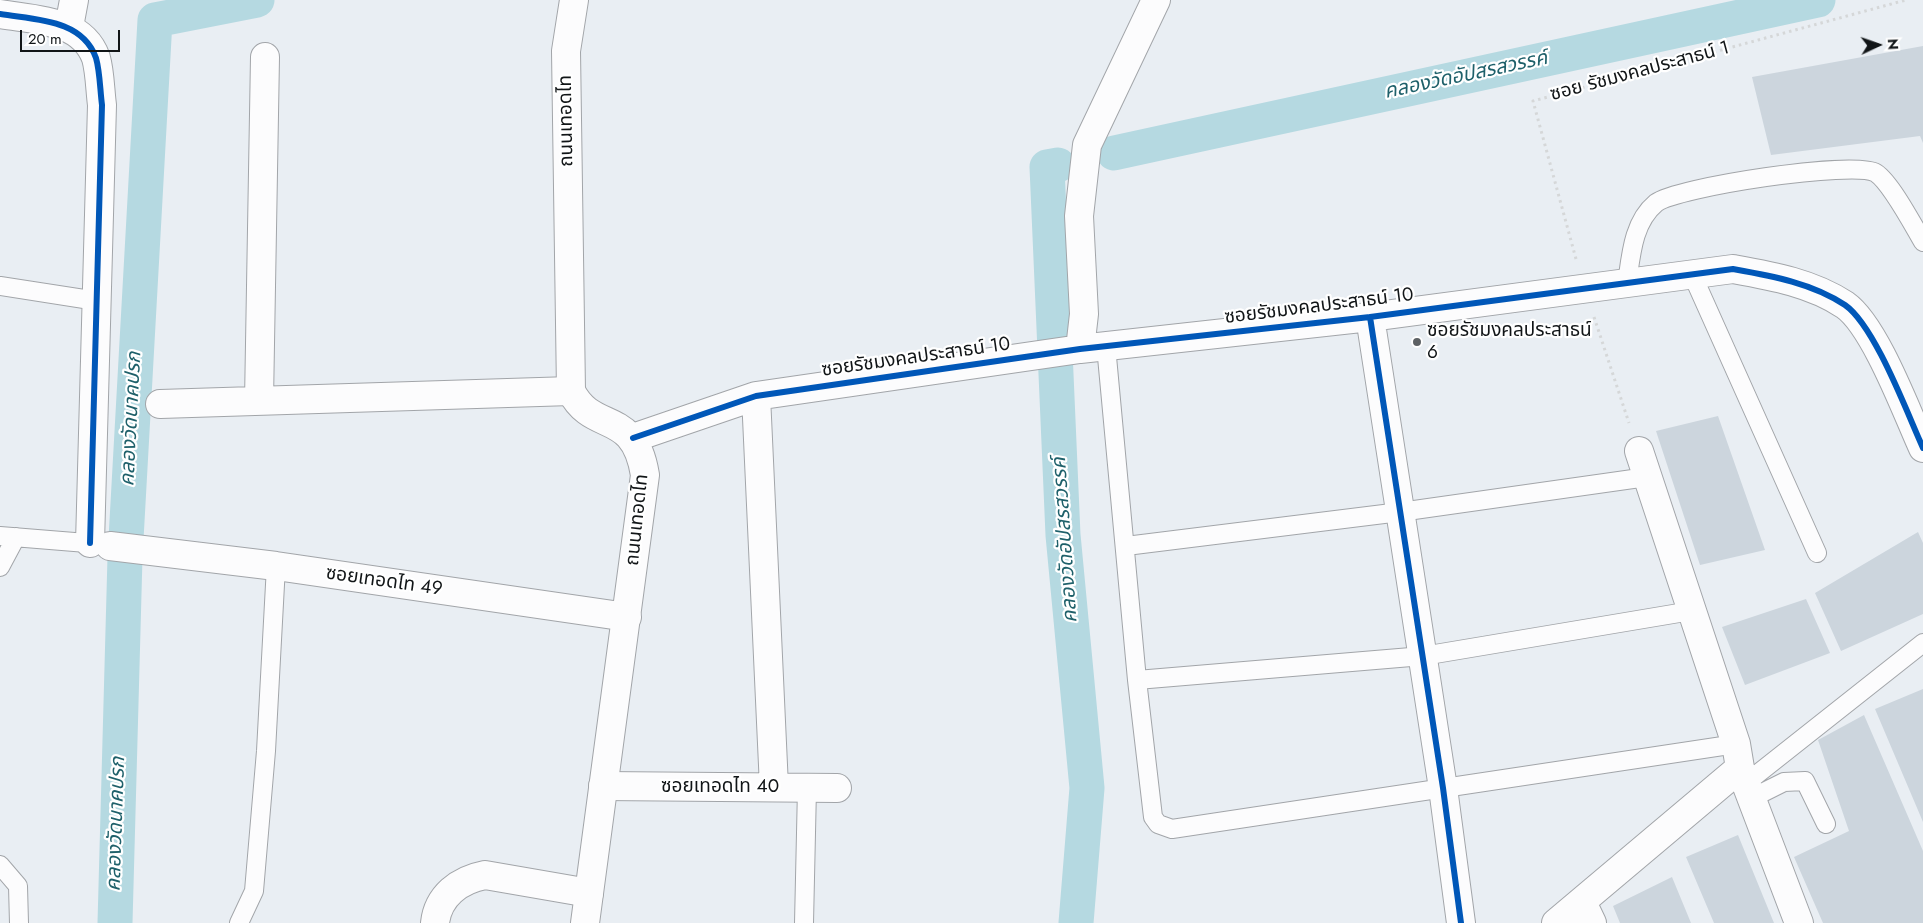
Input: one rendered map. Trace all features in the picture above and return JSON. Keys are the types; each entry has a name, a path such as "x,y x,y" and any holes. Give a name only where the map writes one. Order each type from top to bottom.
{"street":[{"path":"69,27 74,0"},
{"name":"ถนนเทอดไท","path":"571,391 566,51 574,0"},
{"path":"1084,349 1079,216 1087,144 1156,0"},
{"path":"0,14 69,27 88,41 96,60 102,104 97,301 100,544"},
{"path":"259,401 265,57"},
{"name":"ซอยรัชมงคลประสาธน์ 10","path":"633,438 756,396 1084,349 1370,317 1733,268 1784,278 1822,293 1846,306 1870,332 1923,448"},
{"path":"1370,317 1443,788 1461,923"},
{"path":"160,404 571,391 578,404 589,412 619,426 633,438"},
{"path":"756,396 774,788"},
{"name":"ถนนเทอดไท","path":"585,923 645,475 642,455 633,438"},
{"path":"1639,451 1743,773 1799,923"},
{"name":"ซอยเทอดไท 49","path":"100,544 140,551 276,566 627,617"},
{"path":"1556,923 1587,913 1743,773"},
{"name":"ซอยเทอดไท 40","path":"603,786 837,788"},
{"path":"436,923 437,908 448,894 473,878 485,875 589,893"}],"lane":[{"path":"1626,283 1632,248 1641,218 1657,202 1675,195 1738,182 1836,169 1861,168 1876,173 1896,196 1923,242"},
{"path":"1692,274 1817,553"},
{"path":"0,286 97,301"},
{"path":"1084,349 1126,546 1137,680 1153,818 1158,824 1172,830 1443,788 1743,773 1784,782 1805,781 1826,824"},
{"path":"1126,546 1400,512 1647,477"},
{"path":"0,567 8,536 100,544"},
{"path":"239,923 254,891 266,751 276,566"},
{"path":"1137,680 1422,656 1691,611"},
{"path":"1743,773 1923,643"},
{"path":"804,923 808,788"},
{"path":"0,864 18,886 19,923"}],"path":[{"path":"1585,288 1639,451"}],"building":[{"path":"1923,46 1923,143 1920,136 1771,155 1752,77"},
{"path":"1718,416 1765,550 1700,565 1656,431"},
{"path":"1918,532 1923,543 1923,614 1841,651 1815,593"},
{"path":"1806,599 1830,653 1745,685 1722,627"},
{"path":"1923,689 1923,822 1875,709"},
{"path":"1864,715 1923,851 1923,923 1823,923 1794,857 1849,831 1818,740"},
{"path":"1738,835 1774,923 1714,923 1686,857"},
{"path":"1672,877 1691,923 1620,923 1613,906"}],"waterway":[{"name":"คลองวัดนาคปรก","path":"115,923 125,557 155,20 257,0"},
{"name":"คลองวัดอัปสรสวรรค์","path":"1114,153 1818,0"},
{"name":"คลองวัดอัปสรสวรรค์","path":"1058,165 1047,167 1063,535 1087,788 1076,923"}],"cycle path":[{"path":"0,14 42,20 69,29 89,45 96,58 98,69 102,105 90,543"},
{"path":"633,438 756,396 1080,349 1370,317 1733,269 1791,281 1819,291 1845,305 1868,331 1879,350 1923,448"},
{"path":"1370,317 1443,788 1461,923"}],"place":[{"name":"ซอยรัชมงคลประสาธน์ 6","path":"1417,342"}]}
